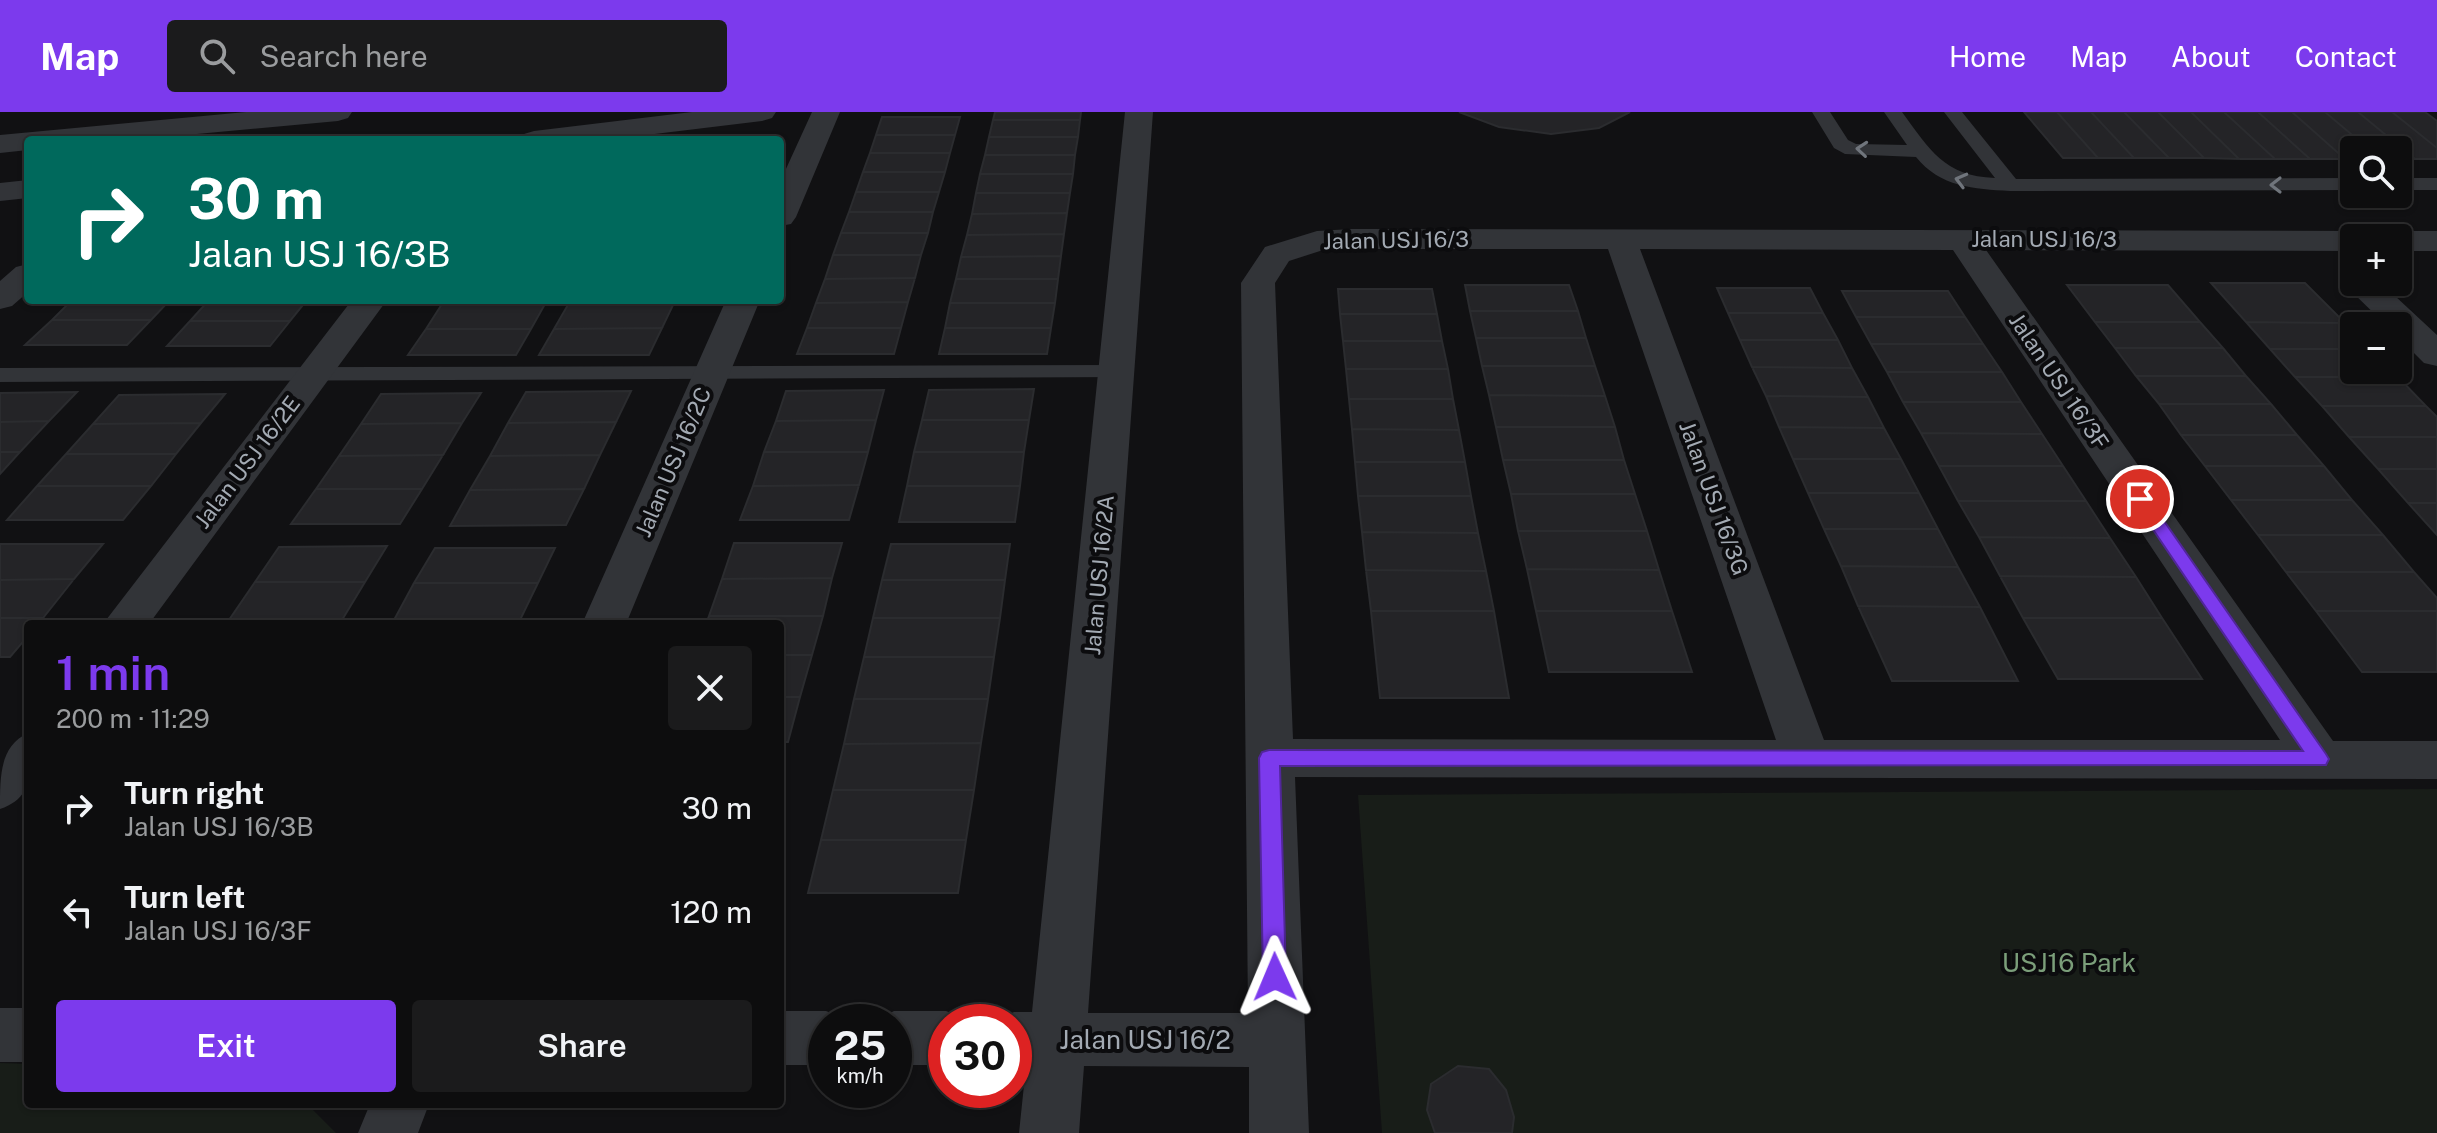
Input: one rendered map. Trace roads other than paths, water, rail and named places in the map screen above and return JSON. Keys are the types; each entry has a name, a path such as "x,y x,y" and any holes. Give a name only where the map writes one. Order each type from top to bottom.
{"street":[{"path":"82,136 338,112"},
{"path":"567,136 762,112"},
{"path":"784,208 826,112"},
{"name":"Jalan USJ 16/2A","path":"1049,1133 1036,1039 1117,372 1139,112"},
{"path":"0,144 24,141"},
{"path":"0,192 24,189"},
{"name":"Jalan USJ 16/3G","path":"1620,238 1807,759"},
{"name":"Jalan USJ 16/3","path":"1279,1133 1258,283 1277,254 1317,241 1352,239 2336,240"},
{"name":"Jalan USJ 16/3F","path":"1962,239 2319,759"},
{"path":"2412,241 2437,241"},
{"path":"0,299 24,278"},
{"path":"2376,296 2437,355"},
{"name":"Jalan USJ 16/2E","path":"128,620 367,304"},
{"name":"Jalan USJ 16/2C","path":"606,620 741,304"},
{"path":"0,789 24,757"},
{"path":"1269,758 2437,760"},
{"path":"0,1035 24,1035"},
{"path":"784,1038 808,1038"},
{"name":"Jalan USJ 16/2","path":"1036,1039 1276,1040"},
{"path":"388,1133 398,1108"}],"lane":[{"path":"1821,112 1841,144 1852,150 1921,151"},
{"path":"1893,112 1933,168 1945,176 1977,184 2340,184"},
{"path":"1953,112 2010,185"},
{"path":"2412,184 2437,184"},
{"path":"0,375 1117,372"}],"park label":[{"name":"USJ16 Park","path":"2069,962"}]}
